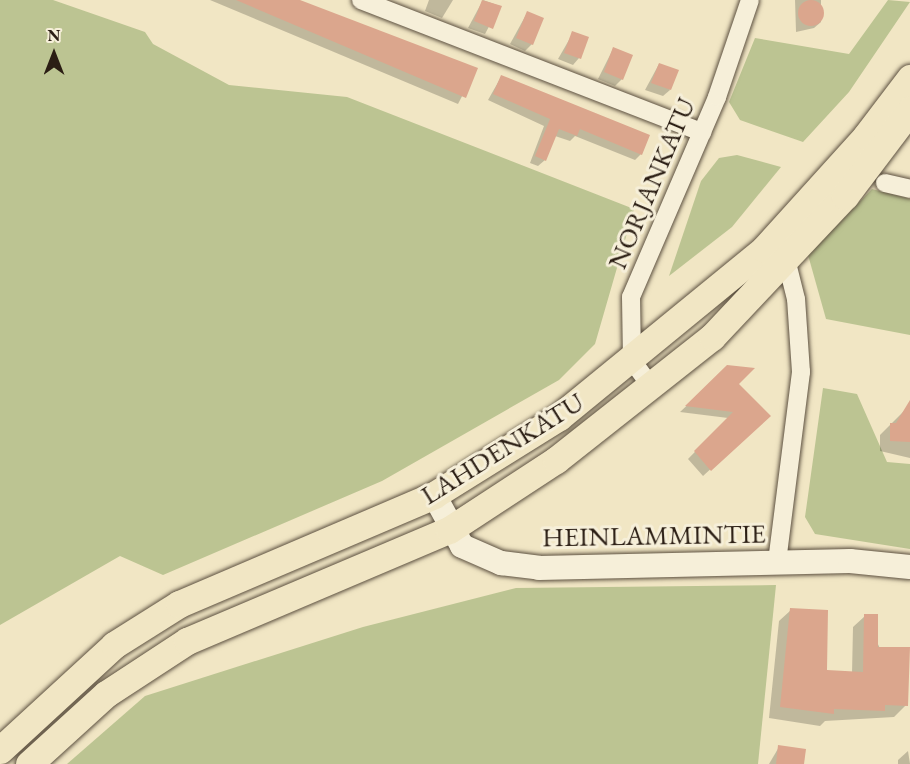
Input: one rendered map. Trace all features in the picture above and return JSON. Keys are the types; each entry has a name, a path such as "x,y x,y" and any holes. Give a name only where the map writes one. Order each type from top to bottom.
{"main road":[{"name":"LAHDENKATU","path":"29,764 106,694 187,640 449,530 556,459 712,337 787,263 845,196 910,78"},
{"name":"LAHDENKATU","path":"0,750 114,645 179,604 434,495 559,417 632,360 764,249 814,196 910,110"}],"street":[{"path":"361,0 702,132"},
{"name":"NORJANKATU","path":"632,360 631,297 702,132 750,0"},
{"path":"885,183 910,189"},
{"path":"777,562 801,372 796,299 787,263"},
{"path":"632,360 650,385"},
{"name":"HEINLAMMINTIE","path":"434,495 449,530 480,556 539,568 777,562 910,567"}],"green space":[{"path":"0,0 53,0 145,32 153,44 229,85 347,97 634,209 595,344 559,380 382,481 163,575 120,556 0,625"},
{"path":"888,0 910,2 849,92 803,142 740,120 729,102 755,38 849,54"},
{"path":"737,155 781,167 732,227 669,276 701,181 719,158"},
{"path":"872,189 910,199 910,335 826,319 808,255"},
{"path":"823,388 857,394 887,462 910,464 910,549 815,534 805,517"},
{"path":"776,585 758,764 67,764 145,696 363,627 516,588"}],"building":[{"path":"236,0 300,0 478,68 466,98"},
{"path":"482,0 502,6 493,29 474,21"},
{"path":"811,0 820,4 824,13 820,22 811,26 802,22 798,13 802,4"},
{"path":"527,11 544,18 533,45 516,38"},
{"path":"572,31 589,37 581,59 564,53"},
{"path":"613,47 633,55 623,80 604,72"},
{"path":"659,63 679,70 671,90 651,83"},
{"path":"501,75 650,135 642,155 580,129 577,136 559,129 546,161 535,156 550,119 493,94"},
{"path":"727,365 755,368 739,384 771,416 711,471 694,451 733,412 685,406"},
{"path":"910,400 910,442 890,441 890,423 896,423"},
{"path":"790,608 828,610 827,670 863,672 864,614 878,614 878,647 910,647 908,706 885,705 885,711 834,709 834,714 780,707"},
{"path":"778,745 806,749 804,764 776,764"}]}
